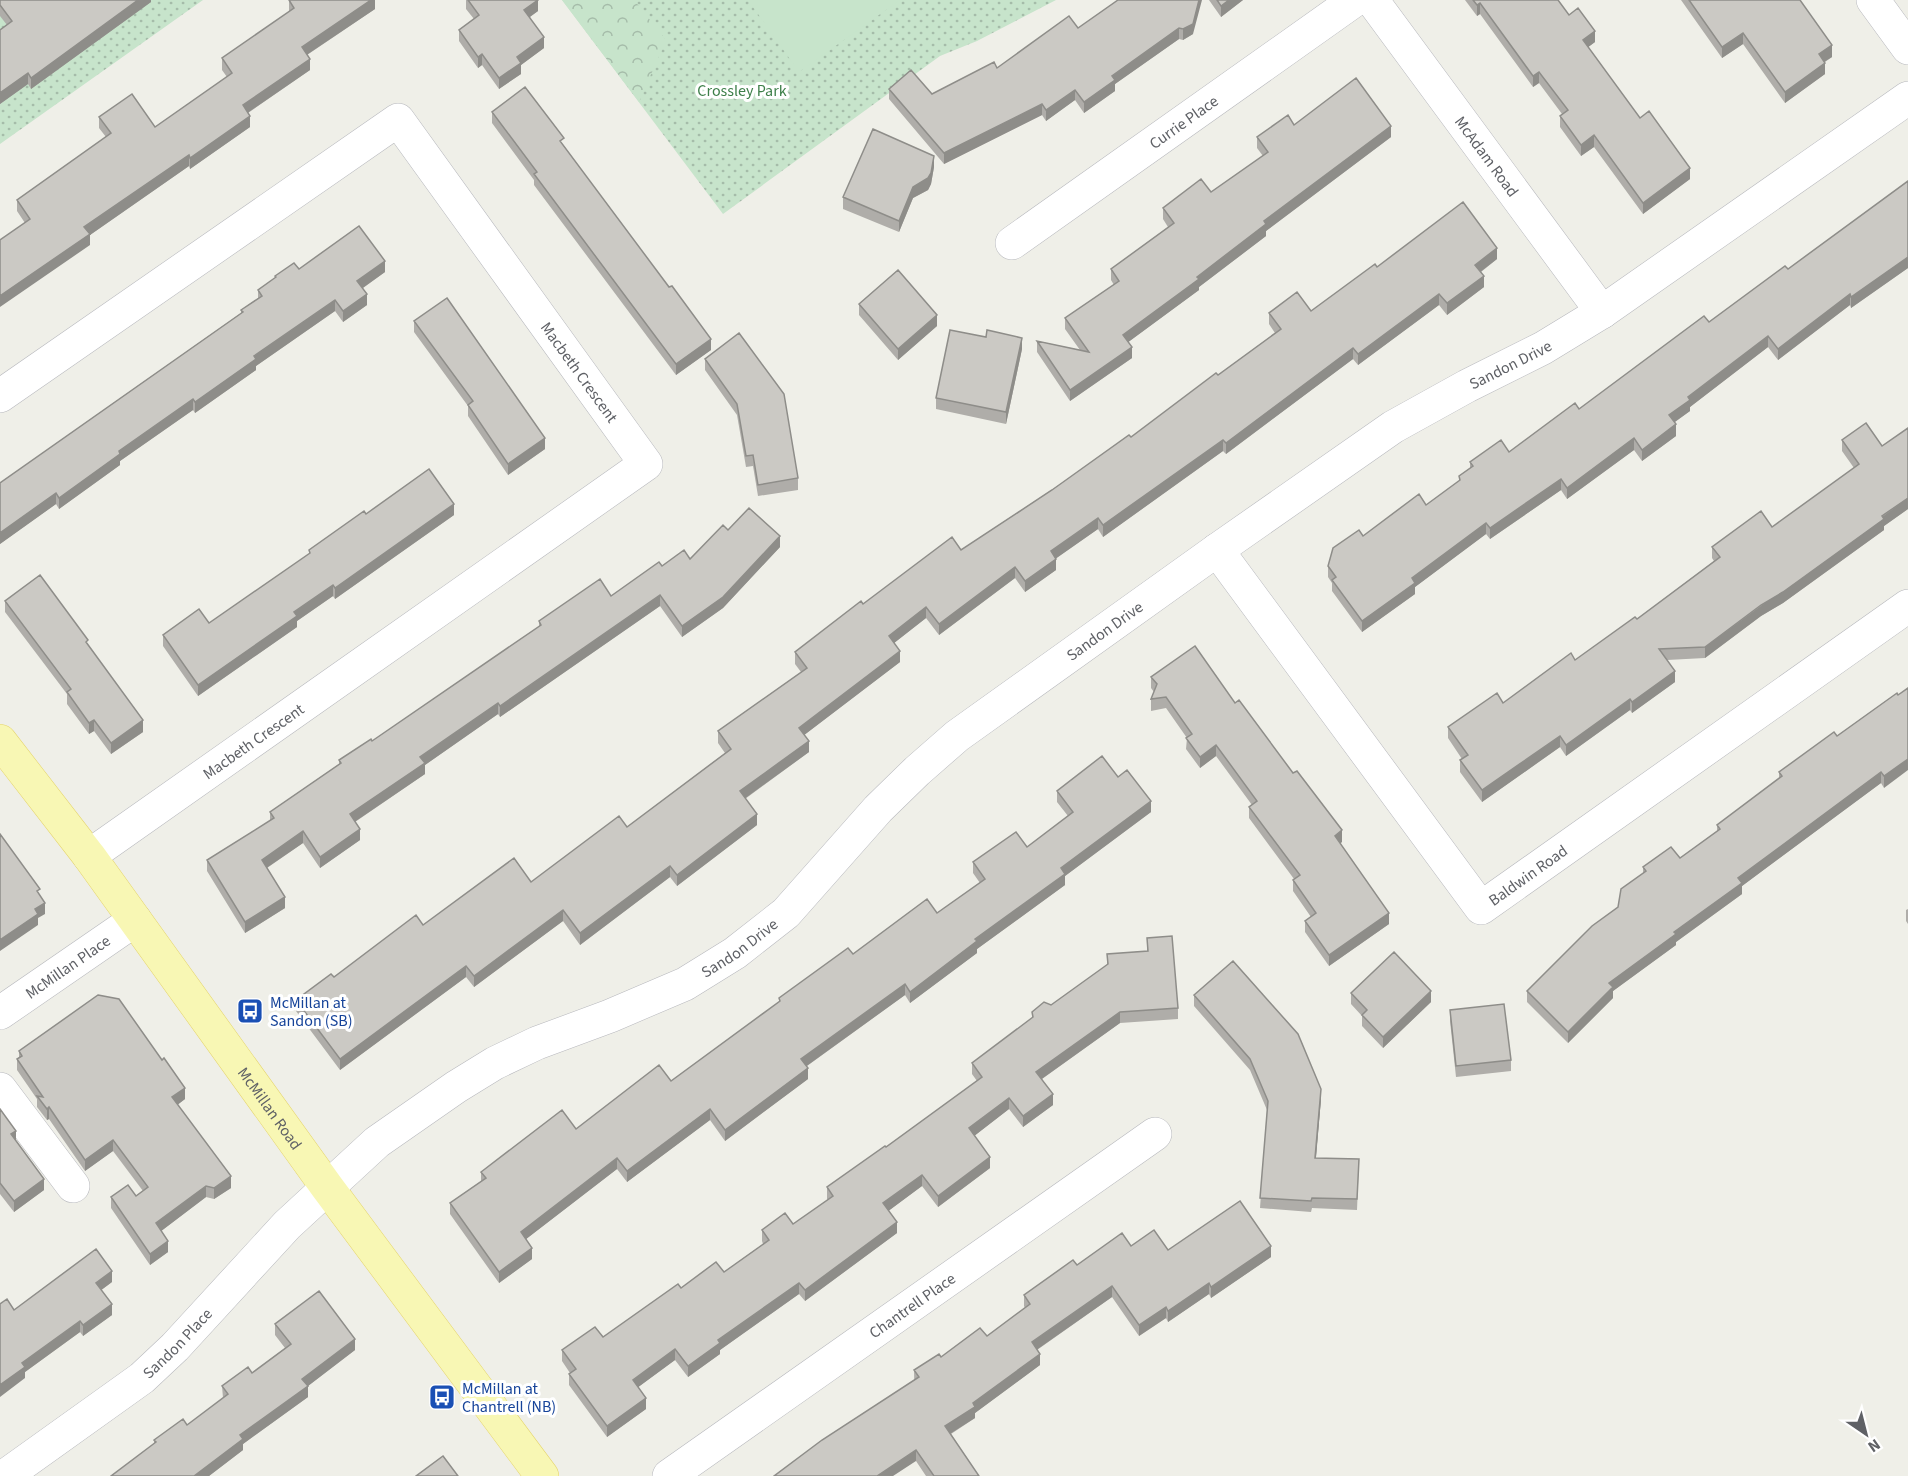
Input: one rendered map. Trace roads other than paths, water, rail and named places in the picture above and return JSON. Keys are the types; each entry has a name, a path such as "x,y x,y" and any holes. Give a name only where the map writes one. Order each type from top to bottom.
{"main road":[{"name":"McMillan Road","path":"0,741 89,856 327,1186 542,1476"}],"street":[{"name":"Currie Place","path":"1012,243 1355,0"},
{"name":"McAdam Road","path":"1372,0 1602,312"},
{"path":"1873,0 1908,48"},
{"name":"Sandon Drive","path":"327,1186 377,1142 495,1063 537,1042 610,1016 685,984 735,953 786,913 878,809 957,736 1393,427 1543,348 1602,312 1908,98"},
{"name":"Macbeth Crescent","path":"0,396 399,120 646,464 89,856"},
{"name":"Baldwin Road","path":"1217,550 1481,908 1908,606"},
{"name":"McMillan Place","path":"0,1014 135,920"},
{"path":"0,1089 73,1186"},
{"name":"Chantrell Place","path":"669,1476 1155,1134"},
{"name":"Sandon Place","path":"5,1476 142,1378 175,1347 287,1225 327,1186"}],"place":[{"name":"McMillan at Sandon (SB)","path":"250,1011"},
{"name":"McMillan at Chantrell (NB)","path":"442,1397"}],"park label":[{"name":"Crossley Park","path":"742,90"}]}
